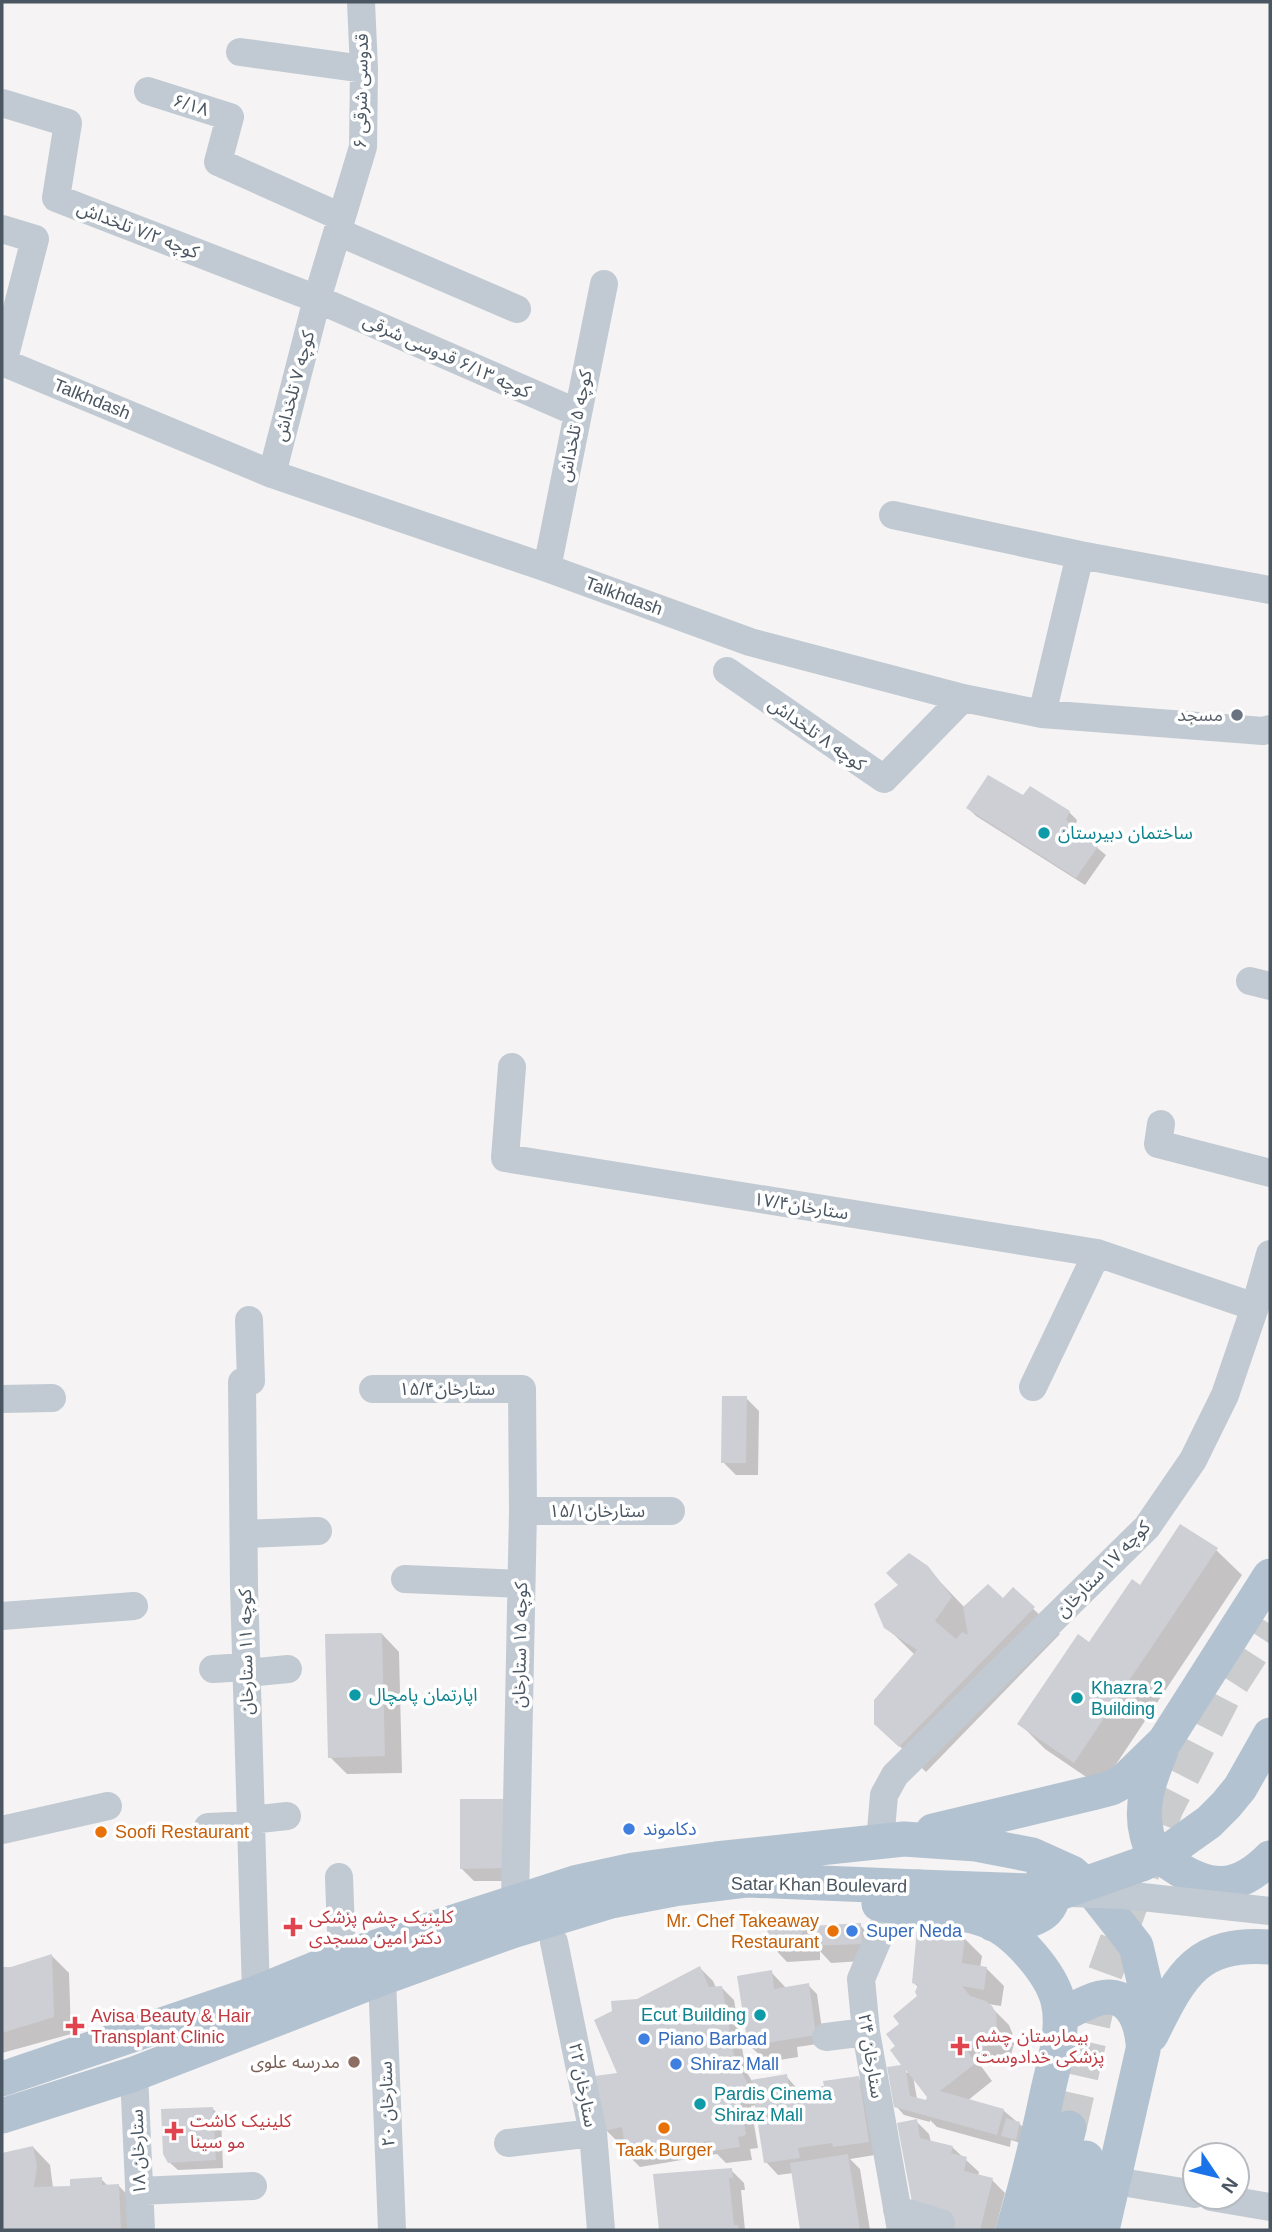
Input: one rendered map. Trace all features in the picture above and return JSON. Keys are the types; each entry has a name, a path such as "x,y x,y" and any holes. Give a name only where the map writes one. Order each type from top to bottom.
{"main road":[{"path":"1270,1576 1165,1741 1146,1790 1144,1822 1147,1838 1156,1854 1231,1904 1270,1925"},
{"path":"513,1916 554,1942 650,1916 758,1901 828,1895 905,1897 1062,1892 1122,1872 1167,1852 1209,1822 1240,1788 1270,1735"},
{"path":"892,1840 1111,1788 1124,1781 1165,1741"},
{"path":"892,1840 976,1844 1032,1855 1072,1873 1096,1895 1136,1946 1150,2002 1143,2050 1102,2230"},
{"name":"Satar Khan Boulevard","path":"2,2116 134,2074 382,1978 578,1882 633,1870 892,1840"},
{"path":"993,1924 1029,1920 1050,1907 1055,1888 1052,1878 1044,1868 1021,1854"},
{"path":"1193,1879 1211,1885 1227,1884 1246,1877 1270,1858"},
{"name":"Satar Khan Boulevard","path":"2,2079 256,1993 342,1958 513,1916 674,1889 748,1880 905,1897"},
{"path":"905,1897 993,1924 1009,1933 1040,1968 1055,1992 1060,2016 1054,2065 1013,2230"},
{"path":"1143,2050 1163,2012 1195,1964 1209,1955 1229,1950 1248,1946 1270,1947"},
{"path":"1060,2016 1100,1998 1123,2001 1137,2015 1143,2050"},
{"path":"1044,2230 1080,2129 1070,2230"}],"street":[{"name":"قدوسی شرقی ۶","path":"317,299 363,147 361,2"},
{"path":"240,52 364,69"},
{"name":"۶/۱۸","path":"148,91 230,117 218,162 340,225"},
{"name":"کوچه ۷/۲ تلخداش","path":"2,103 68,123 56,198 317,299"},
{"path":"340,225 517,309"},
{"path":"2,229 35,239 2,363"},
{"name":"کوچه ۵ تلخداش","path":"547,568 604,284"},
{"name":"کوچه ۶/۱۳ قدوسی شرقی","path":"317,299 578,413"},
{"name":"کوچه ۷ تلخداش","path":"272,474 317,299"},
{"name":"Talkhdash","path":"2,363 272,474 547,568 750,642 962,698 1042,714 1264,731 1270,729"},
{"path":"893,514 1080,555 1270,590"},
{"path":"1042,714 1080,555"},
{"name":"کوچه ۸ تلخداش","path":"727,671 884,779 962,698"},
{"name":"ستارخان۱۷/۴","path":"512,1067 505,1158 1097,1254 1255,1307"},
{"path":"1161,1124 1158,1144 1270,1173"},
{"path":"1033,1387 1097,1254"},
{"name":"کوچه ۱۷ ستارخان","path":"892,1840 884,1795 895,1775 1147,1527 1193,1460 1225,1395 1270,1254"},
{"name":"کوچه ۱۱ ستارخان","path":"249,1320 251,1381 242,1382 246,1670 256,1993"},
{"name":"ستارخان۱۵/۴","path":"373,1389 522,1389"},
{"name":"کوچه ۱۵ ستارخان","path":"513,1916 523,1511 522,1389"},
{"path":"2,1399 52,1398"},
{"name":"ستارخان۱۵/۱","path":"523,1511 670,1511"},
{"path":"245,1534 318,1531"},
{"path":"405,1579 521,1584"},
{"path":"2,1616 134,1606"},
{"path":"213,1669 288,1669"},
{"path":"2,1830 108,1806"},
{"path":"208,1827 287,1816"},
{"path":"339,1877 342,1958"},
{"path":"1062,1892 1124,1895 1270,1911"},
{"name":"۲۴ ستارخان","path":"899,2220 866,2032 861,1979 905,1897"},
{"name":"۲۲ ستارخان","path":"554,1942 593,2133 601,2230"},
{"name":"۲۰ ستارخان","path":"382,1978 392,2230"},
{"path":"825,2038 866,2032"},
{"name":"۱۸ ستارخان","path":"134,2074 141,2230"},
{"path":"508,2143 593,2133"},
{"path":"1115,2181 1181,2192"},
{"path":"139,2191 253,2186"},
{"path":"1251,2204 1270,2207"},
{"path":"899,2220 941,2223"}],"building":[{"name":"ساختمان دبیرستان","path":"988,775 1023,795 1030,786 1070,811 1066,820 1099,845 1076,878 966,808"},
{"path":"722,1396 747,1396 746,1463 721,1463"},
{"path":"1180,1524 1218,1548 1074,1763 1017,1724 1078,1634 1089,1642 1132,1579 1140,1585"},
{"path":"909,1553 928,1566 952,1597 935,1621 956,1639 962,1632 968,1635 963,1607 988,1584 1003,1598 1013,1587 1035,1607 899,1747 874,1724 874,1700 917,1650 884,1628 874,1604 898,1585 886,1573"},
{"name":"اپارتمان پامچال","path":"382,1633 385,1756 328,1758 325,1634"},
{"path":"460,1799 512,1799 512,1868 460,1869"},
{"path":"802,1923 803,1943 768,1945 767,1924"},
{"path":"861,1923 862,1944 812,1946 811,1926"},
{"path":"917,1929 965,1937 962,1963 987,1967 984,1990 962,1986 970,1996 992,2006 996,2013 997,2029 989,2043 982,2048 966,2049 976,2063 940,2091 1004,2109 997,2135 894,2107 887,2067 901,2065 890,2050 895,2046 886,2034 899,2024 893,2016 917,1996 915,1992 918,1985 912,1983","holes":["906,2070 927,2097 926,2100 910,2096"]},
{"path":"52,1954 54,2017 2,2033 2,1967 11,1967"},
{"name":"Shiraz Mall","path":"700,1966 709,1987 722,1986 734,2056 751,2091 739,2093 746,2135 738,2137 740,2147 712,2151 710,2141 626,2155 622,2127 604,2131 595,2076 617,2073 594,2020 612,2011 611,2001 637,1999"},
{"path":"772,1970 774,1989 809,1983 816,2035 748,2046 737,1976"},
{"path":"787,2074 790,2092 824,2086 823,2081 859,2076 869,2142 833,2147 832,2143 798,2148 800,2158 764,2163 751,2080"},
{"path":"213,2107 216,2160 168,2163 163,2154 161,2109"},
{"path":"1006,2118 1020,2122 1016,2140 1001,2136"},
{"path":"917,2119 920,2138 953,2146 951,2153 967,2157 964,2171 993,2178 980,2230 949,2230 913,2207 897,2123"},
{"path":"33,2146 37,2166 34,2187 70,2186 70,2179 102,2177 102,2185 119,2184 121,2230 2,2230 2,2153"},
{"path":"848,2154 860,2230 800,2230 790,2163"},
{"path":"732,2168 733,2178 729,2178 734,2225 738,2225 739,2230 659,2230 653,2174"}],"tunnel":[{"path":"1069,2128 1103,1979 1166,1808 1224,1695 1270,1624"}],"place":[{"name":"مسجد","path":"1237,715"},
{"name":"ساختمان دبیرستان","path":"1044,833"},
{"name":"اپارتمان پامچال","path":"355,1695"},
{"name":"Khazra 2 Building","path":"1077,1698"},
{"name":"دکاموند","path":"629,1829"},
{"name":"Soofi Restaurant","path":"101,1832"},
{"name":"کلینیک چشم پزشکی دکتر امین مسجدی","path":"293,1927"},
{"name":"Mr. Chef Takeaway Restaurant","path":"833,1931"},
{"name":"Super Neda","path":"852,1931"},
{"name":"Ecut Building","path":"760,2015"},
{"name":"Avisa Beauty & Hair Transplant Clinic","path":"75,2026"},
{"name":"Piano Barbad","path":"644,2039"},
{"name":"بیمارستان چشم پزشکی خدادوست","path":"960,2046"},
{"name":"مدرسه علوی","path":"354,2062"},
{"name":"Shiraz Mall","path":"676,2064"},
{"name":"Pardis Cinema Shiraz Mall","path":"700,2104"},
{"name":"Taak Burger","path":"664,2128"},
{"name":"کلینیک کاشت مو سینا","path":"174,2131"}]}
